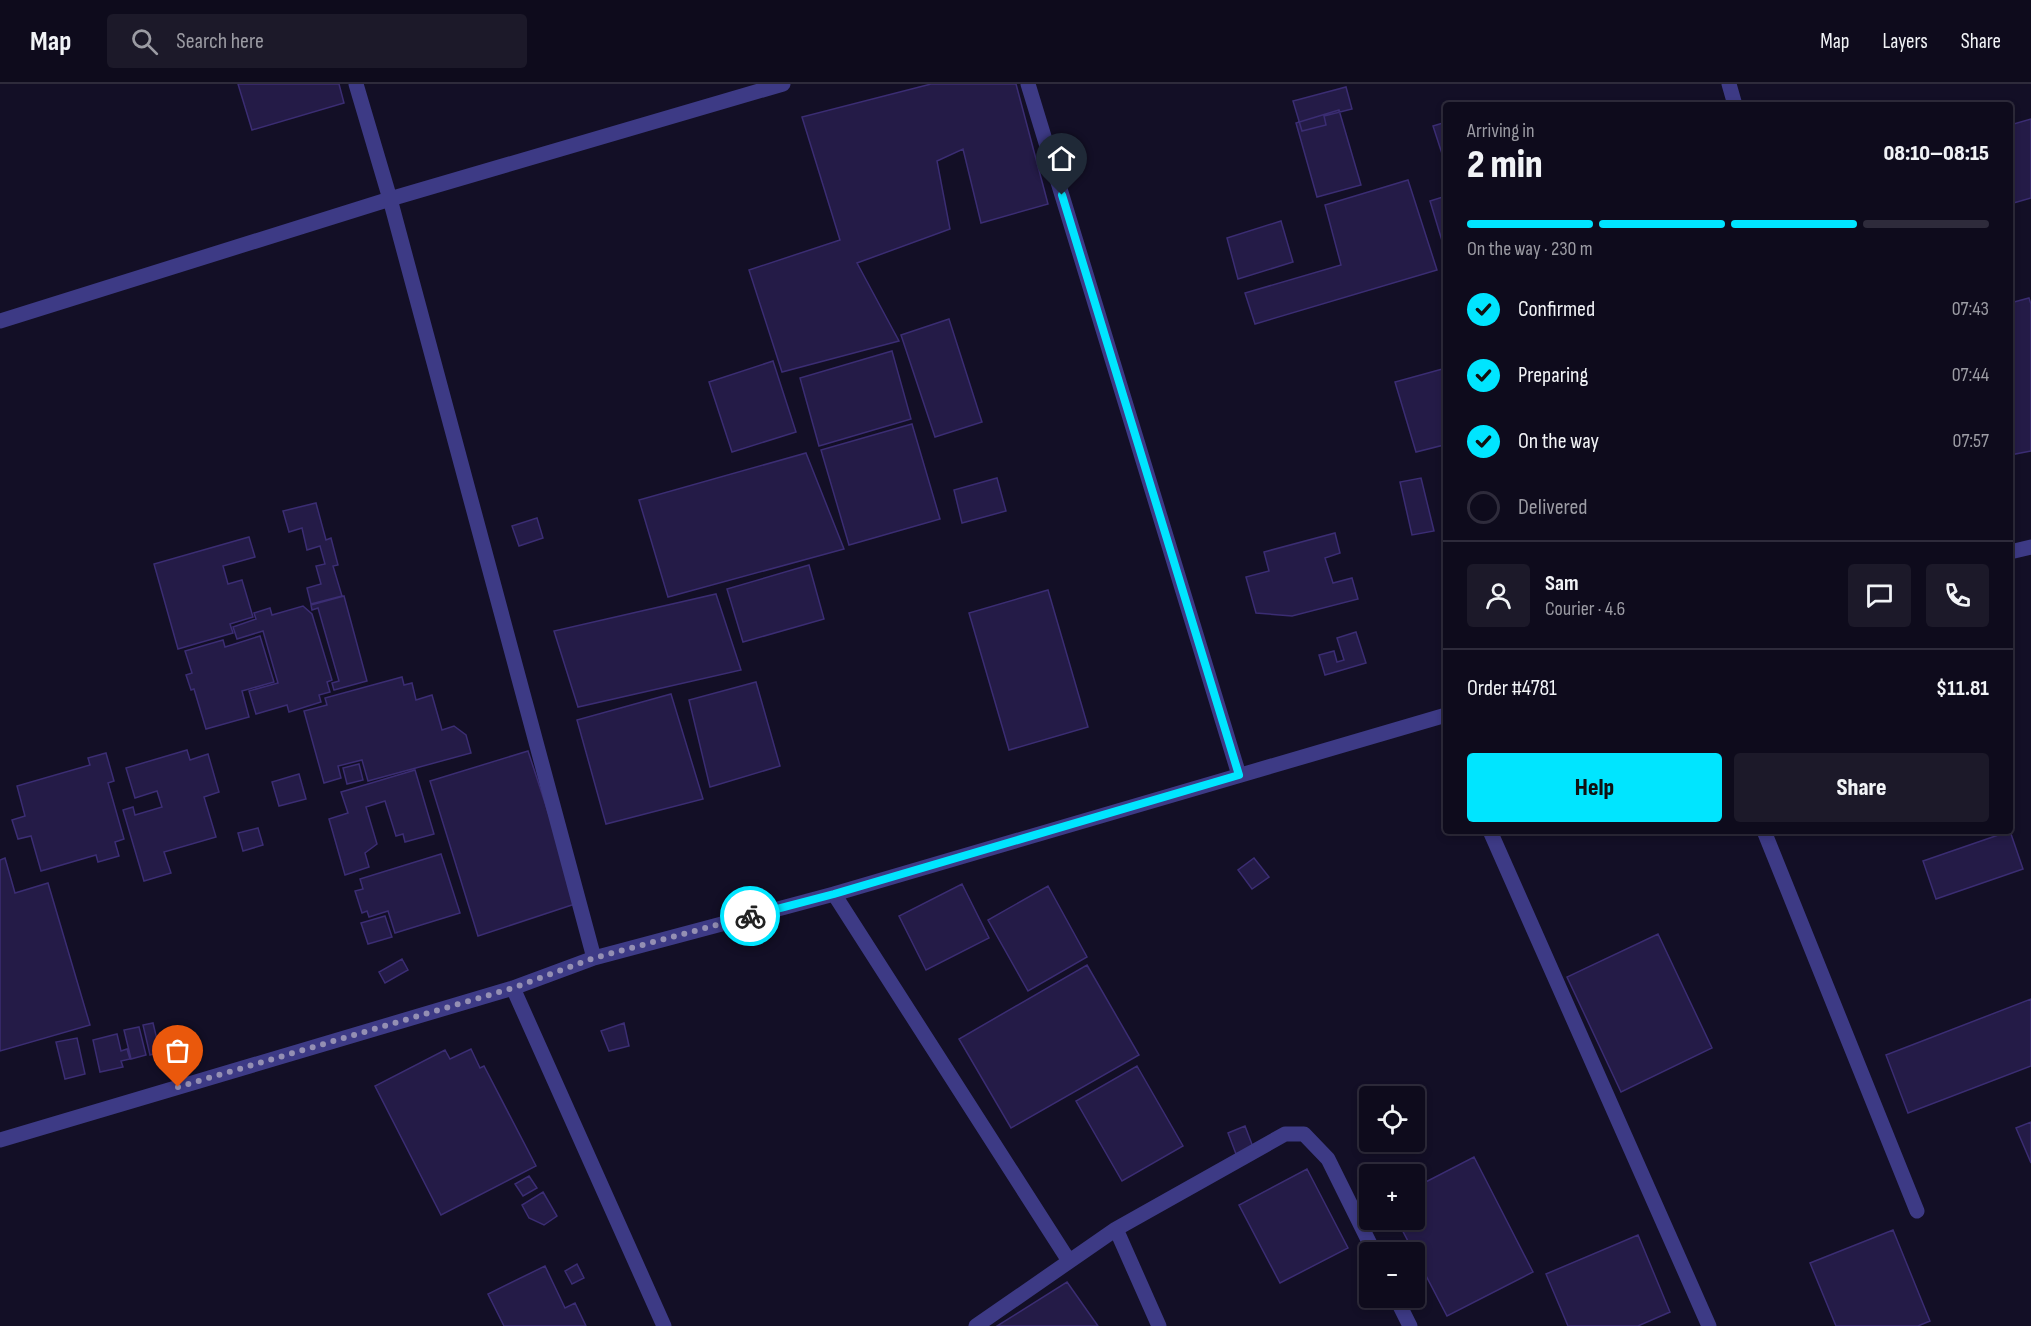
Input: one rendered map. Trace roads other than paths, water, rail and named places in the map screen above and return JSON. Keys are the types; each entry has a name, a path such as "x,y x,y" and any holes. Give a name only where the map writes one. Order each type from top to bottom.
{"street":[{"path":"356,84 390,199 594,958"},
{"path":"0,321 390,199 783,84"},
{"path":"1028,84 1239,775"},
{"path":"1729,84 1734,102"},
{"path":"2013,551 2031,547"},
{"path":"0,1140 513,988 594,958 834,894 1443,716"},
{"path":"1491,834 1708,1326"},
{"path":"1765,834 1917,1211"},
{"path":"834,894 1068,1261"},
{"path":"513,988 664,1326"},
{"path":"975,1326 1116,1228 1285,1134 1304,1134 1328,1159 1369,1242"},
{"path":"1116,1228 1159,1326"},
{"path":"1401,1308 1410,1326"}]}
